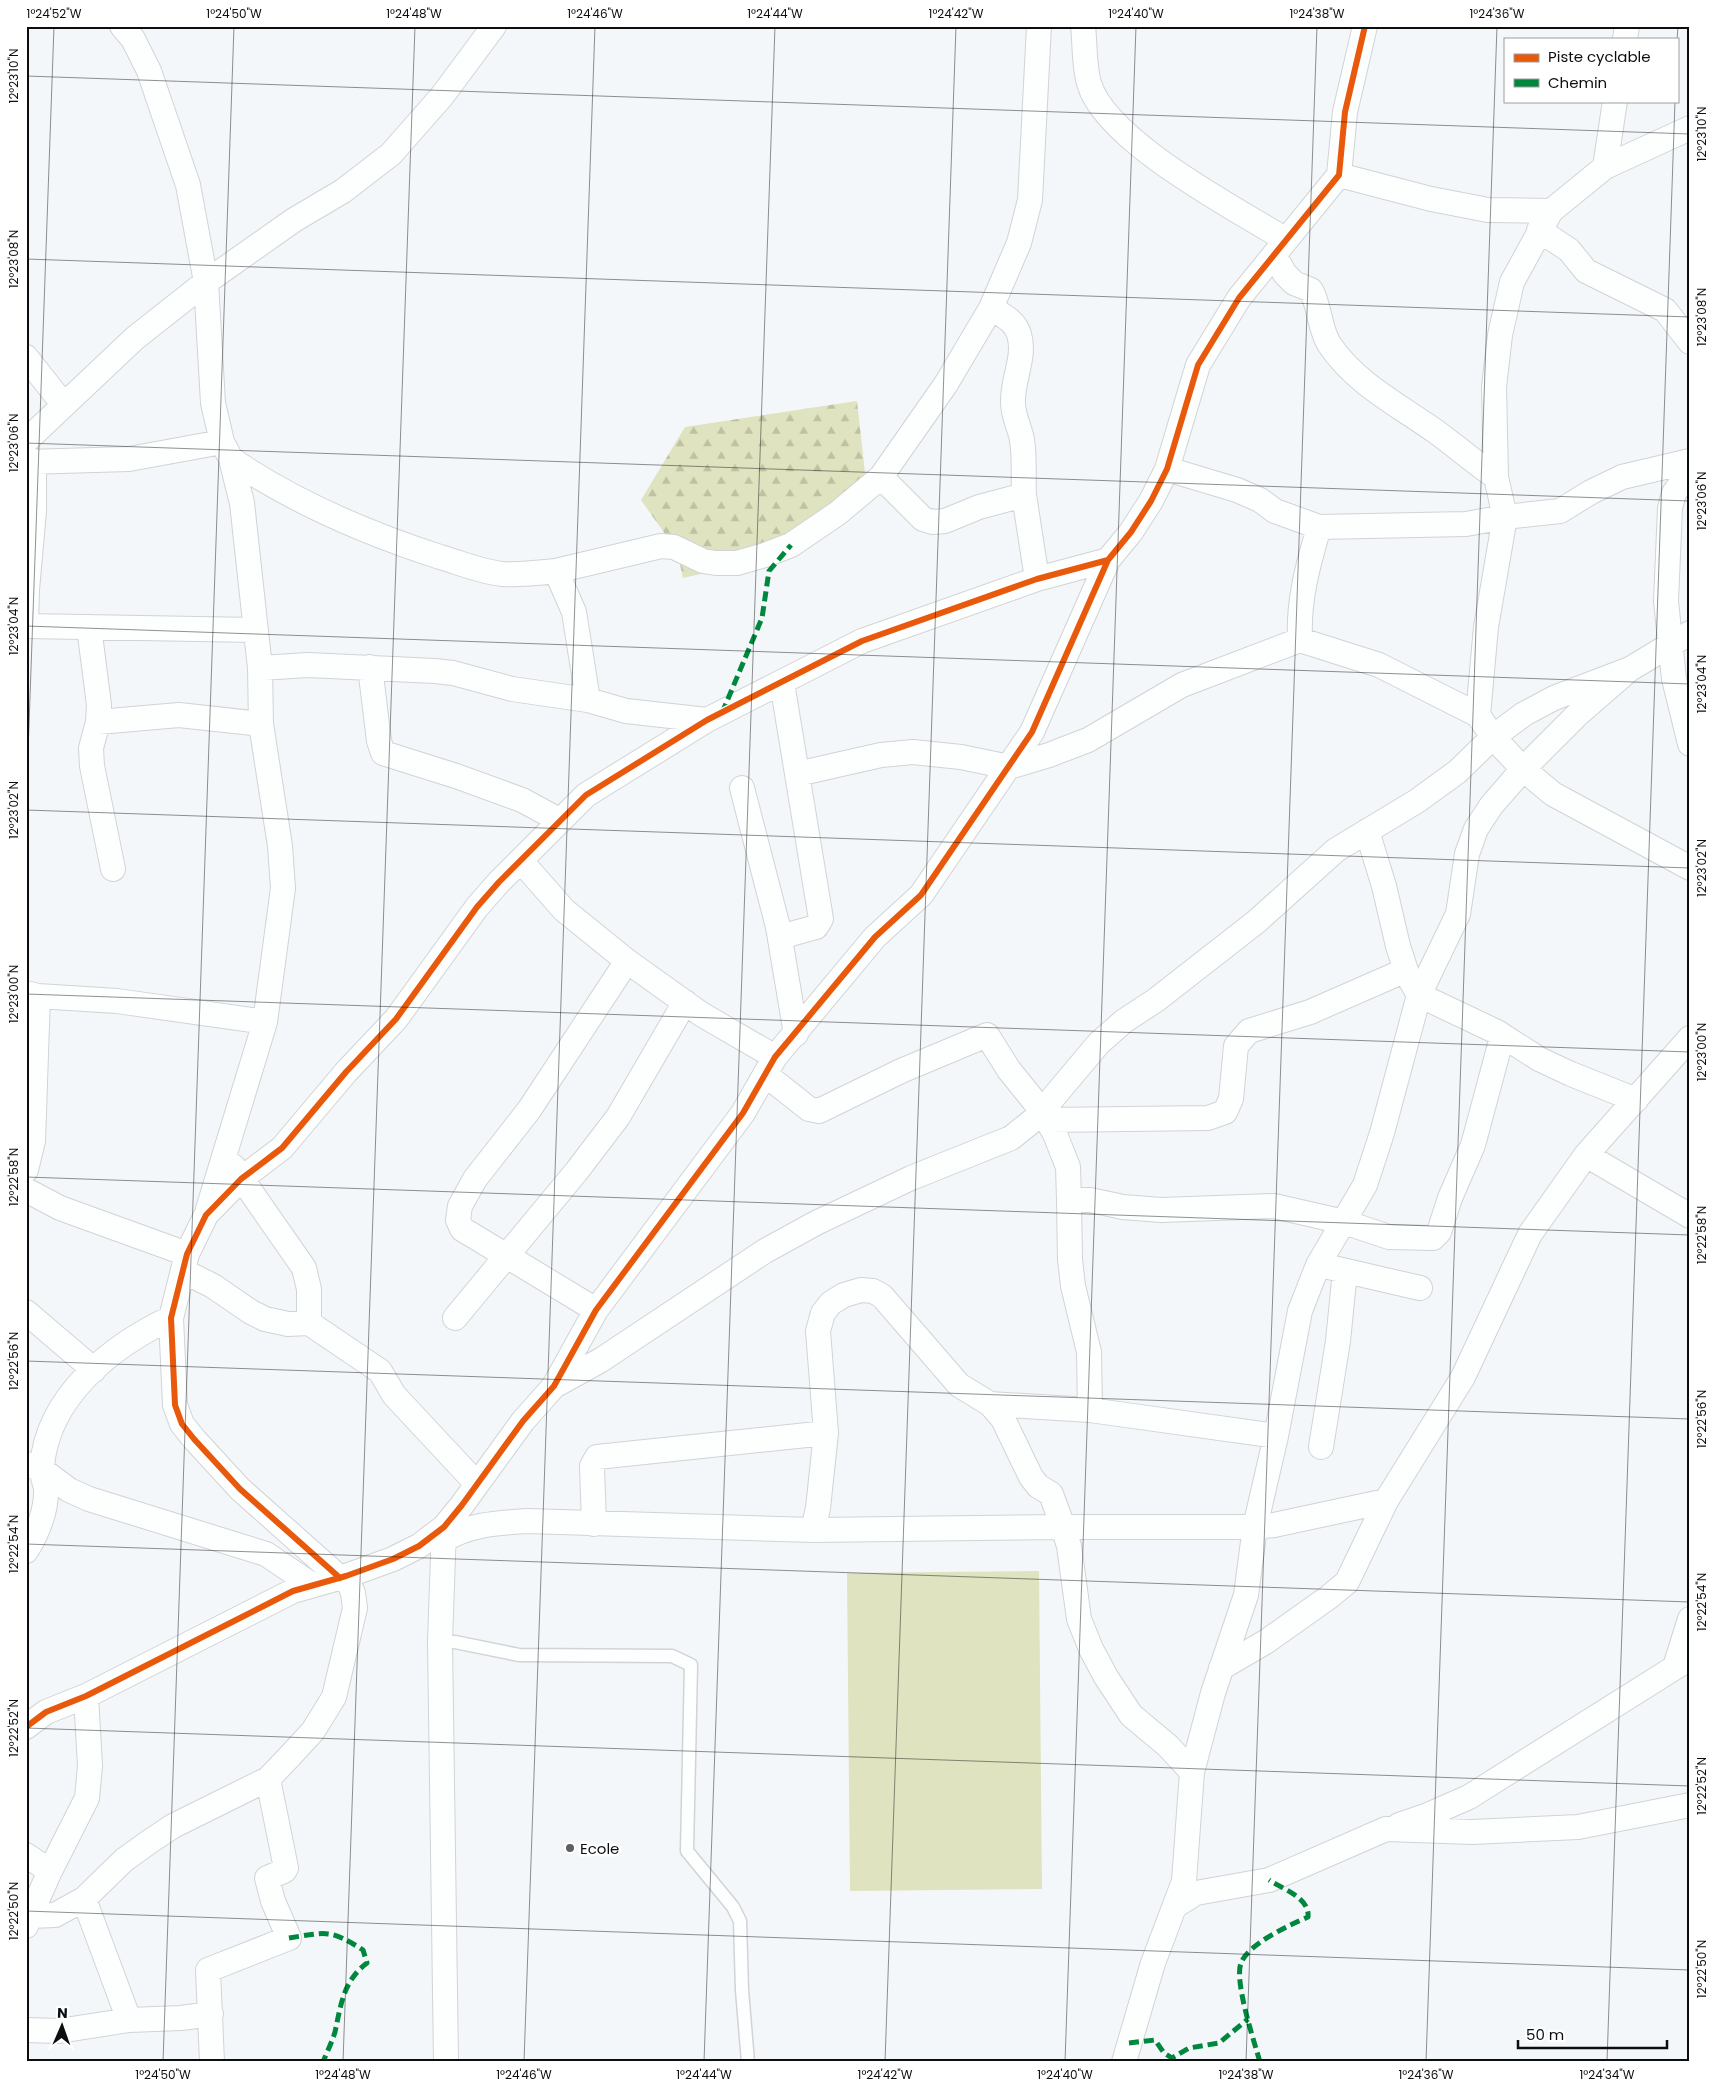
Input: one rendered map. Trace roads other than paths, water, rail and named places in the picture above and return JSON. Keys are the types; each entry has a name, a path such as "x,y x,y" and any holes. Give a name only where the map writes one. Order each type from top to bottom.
{"street":[{"path":"28,1920 63,1912 84,1900 124,1860 157,1837 209,1807 268,1779 313,1731 334,1697 355,1608 353,1593 343,1577 240,1489 182,1424 175,1405 171,1318 185,1263 206,1215 226,1155 265,1022 282,888 279,838 261,724 260,668 242,503 213,403 206,282 188,185 149,71 133,39 122,26"},
{"path":"255,630 26,626 26,590 34,512 29,455 63,404 135,338 206,282 294,220 343,192 391,154 442,96 494,26"},
{"path":"29,455 129,459 226,450 284,493 339,519 398,543 502,574 556,571 661,546 674,547 703,561 737,563 765,555 791,544 838,513 881,477 946,384 991,308 1019,244 1030,200 1039,26"},
{"path":"1083,26 1089,84 1104,111 1142,148 1280,247 1285,274 1294,282 1311,290 1328,342 1350,370 1384,399 1435,432 1496,477"},
{"path":"446,2062 440,1642 444,1534 477,1484 524,1421 554,1386 596,1310 743,1112 770,1066 875,937 921,895 1032,732 1108,560 1131,532 1151,501 1167,469 1198,365 1239,298 1339,175 1345,112 1365,26"},
{"path":"1605,167 1615,102"},
{"path":"1478,714 1486,627 1504,517 1496,477 1494,387 1504,308 1512,282 1551,210 1605,167 1690,128"},
{"path":"1339,175 1432,199 1488,210 1551,210"},
{"path":"1539,230 1569,250 1586,271 1665,310 1690,342"},
{"path":"991,308 1011,320 1018,332 1021,343 1021,356 1013,389 1012,405 1022,441 1024,495 1036,579"},
{"path":"26,357 63,404"},
{"path":"1167,469 1237,490 1260,500 1275,511 1319,527 1466,524 1504,517 1560,511 1590,492 1622,477 1690,461"},
{"path":"1690,471 1674,493 1670,508 1666,601 1680,638 1674,679 1690,744"},
{"path":"881,477 923,519 933,522 945,521 979,507 1024,495"},
{"path":"1300,640 1299,616 1302,589 1319,527"},
{"path":"206,1215 240,1179 282,1148 346,1072 396,1019 477,907 559,820 586,795 707,720 862,641 1036,579 1108,560"},
{"path":"556,571 574,612 588,700"},
{"path":"89,627 97,687 98,722 91,748 92,766 113,869"},
{"path":"1124,2062 1150,1971 1185,1874 1192,1772 1221,1668 1246,1595 1255,1527 1276,1436 1300,1311 1318,1265 1364,1186 1379,1142 1419,995 1458,914 1465,879 1467,854 1476,829 1491,806 1523,769 1577,715 1630,669 1680,638"},
{"path":"797,774 881,755 913,752 953,756 1009,767 1088,740 1182,685 1243,664 1300,640 1379,666 1478,714 1493,736 1523,769 1553,794 1690,868"},
{"path":"260,668 308,665 453,673 512,689 588,700 626,711 707,720"},
{"path":"370,667 379,741 383,753 456,776 513,797 559,820"},
{"path":"554,1386 601,1360 765,1251 816,1223 911,1178 1011,1138 1044,1116 1099,1043 1124,1021 1156,1000 1256,922 1336,850 1417,801 1457,772 1493,736 1524,714 1554,698 1630,669"},
{"path":"780,937 816,927 821,919 782,683"},
{"path":"98,722 179,716 261,724"},
{"path":"742,788 780,937 796,1034"},
{"path":"1367,831 1378,863 1406,970 1419,995 1479,1023 1571,1074 1636,1100"},
{"path":"521,861 564,910 627,961 725,1029 770,1066 810,1108 819,1111 901,1071 988,1035 1018,1083 1044,1116 1068,1167 1070,1259 1073,1286 1089,1352 1090,1410"},
{"path":"596,1310 462,1229 458,1220 460,1206 486,1163 534,1103 627,961"},
{"path":"1044,1116 1208,1118 1225,1112 1232,1100 1236,1046 1249,1031 1310,1012 1406,970"},
{"path":"26,1170 33,1141 32,994 117,1001 265,1022"},
{"path":"455,1318 576,1172 618,1117 685,1002"},
{"path":"1069,1200 1090,1200 1123,1207 1161,1210 1274,1206 1344,1222 1389,1237 1433,1238 1438,1236 1450,1198 1472,1145 1502,1037"},
{"path":"1221,1668 1267,1641 1347,1582 1386,1501 1463,1377 1530,1234 1586,1156 1636,1100 1680,1066 1690,1038"},
{"path":"226,1155 240,1179 304,1268 309,1289 309,1323"},
{"path":"1586,1156 1690,1216"},
{"path":"26,1190 60,1208 185,1263 213,1286 250,1312 265,1319 288,1324 309,1323 380,1372 394,1395 477,1484"},
{"path":"1318,1265 1420,1288"},
{"path":"1321,1447 1338,1341 1345,1271"},
{"path":"813,1530 818,1508 826,1433 818,1331 820,1321 831,1303 844,1295 861,1290 873,1290 882,1296 959,1385 990,1404 1003,1419 1031,1477 1038,1486 1051,1494 1069,1546 1080,1619 1091,1649 1106,1677 1131,1715 1168,1746 1192,1772"},
{"path":"26,1312 94,1370"},
{"path":"34,1467 53,1424 71,1396 105,1358 144,1330 171,1318"},
{"path":"990,1404 1090,1410 1276,1436"},
{"path":"594,1524 592,1466 597,1457 826,1433"},
{"path":"26,1550 38,1529 44,1508 46,1489 34,1467"},
{"path":"34,1467 69,1490 89,1499 266,1554 312,1585"},
{"path":"26,1727 46,1712 86,1696 293,1591 343,1577 410,1550 430,1538 486,1524 528,1521 813,1530 1255,1527 1274,1525 1386,1501"},
{"path":"1175,1906 1196,1893 1268,1880 1386,1829 1428,1816 1469,1797 1682,1663 1690,1619"},
{"path":"28,1920 50,1871 87,1798 90,1766 86,1696"},
{"path":"212,2062 209,1968 245,1957 289,1938 273,1901 268,1878 284,1871 286,1868 268,1779"},
{"path":"1386,1829 1472,1832 1578,1827 1690,1805"},
{"path":"26,1855 50,1871"},
{"path":"84,1900 129,2020"},
{"path":"26,2030 72,2030 129,2020 181,2018 211,2014"}],"lane":[{"path":"440,1642 455,1642 519,1655 672,1656 691,1665 687,1851 733,1907 740,1921 742,1990 748,2062"}],"place":[{"name":"Ecole","path":"570,1848"}]}
